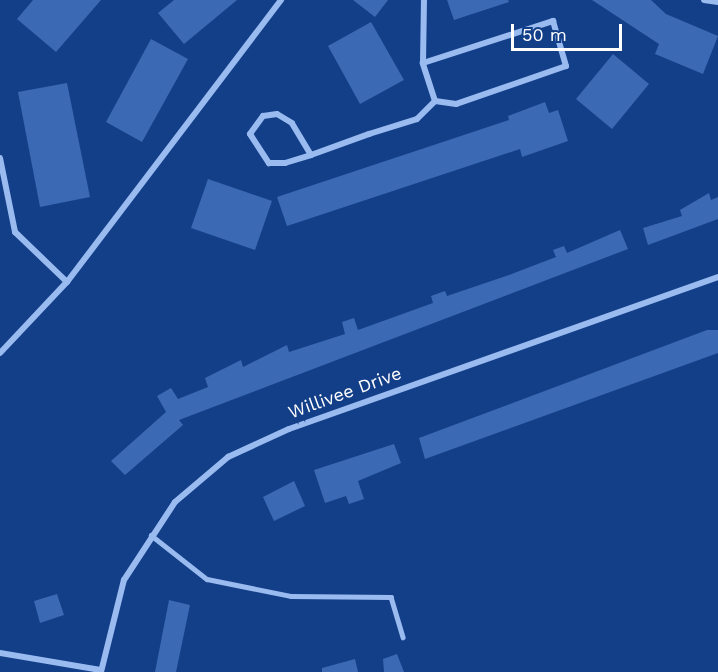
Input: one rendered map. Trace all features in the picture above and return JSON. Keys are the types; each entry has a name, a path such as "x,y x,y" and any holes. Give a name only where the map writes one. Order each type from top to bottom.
{"street":[{"path":"0,353 67,282 281,0"},
{"path":"424,0 423,63 435,101"},
{"path":"704,0 718,2"},
{"path":"423,63 553,21 566,66 456,104 435,101"},
{"path":"311,154 292,123 277,114 263,116 250,134 269,163 311,154 417,119 435,101"},
{"path":"0,158 15,232 67,282"},
{"name":"Willivee Drive","path":"101,671 124,580 151,535 201,478 254,444 718,277"},
{"path":"0,653 101,671"}],"lane":[{"path":"151,535 207,579 291,596 391,597 403,637"}],"building":[{"path":"33,0 101,0 56,52 17,19"},
{"path":"174,0 237,0 184,44 158,13"},
{"path":"353,0 388,0 375,17"},
{"path":"447,0 508,0 509,2 454,20"},
{"path":"592,0 651,0 666,14 718,36 703,74 655,54 659,44"},
{"path":"371,22 404,80 360,104 328,46"},
{"path":"151,39 188,59 142,142 106,122"},
{"path":"613,54 649,84 612,129 576,99"},
{"path":"67,83 90,197 40,207 18,92"},
{"path":"545,102 549,113 558,110 568,141 522,157 520,149 287,226 277,197 509,120 508,116"},
{"path":"208,179 272,201 255,250 191,228"},
{"path":"709,193 711,200 718,197 718,219 648,245 643,228 682,216 680,210"},
{"path":"620,230 628,249 179,420 183,425 125,475 111,461 166,412 157,396 171,388 178,399 208,387 205,378 241,360 243,367 287,345 289,352 345,334 342,322 354,318 358,330 433,303 431,296 445,291 447,296 509,275 556,257 553,250 564,246 567,253"},
{"path":"707,330 718,330 718,353 425,459 419,438"},
{"path":"394,444 401,463 358,481 364,499 349,504 346,496 325,503 314,470"},
{"path":"294,481 305,506 274,521 263,497"},
{"path":"57,594 64,615 40,623 34,601"},
{"path":"169,600 190,605 176,672 155,672"},
{"path":"397,654 404,672 384,672 383,659"},
{"path":"355,659 358,672 322,672 322,668"}]}
